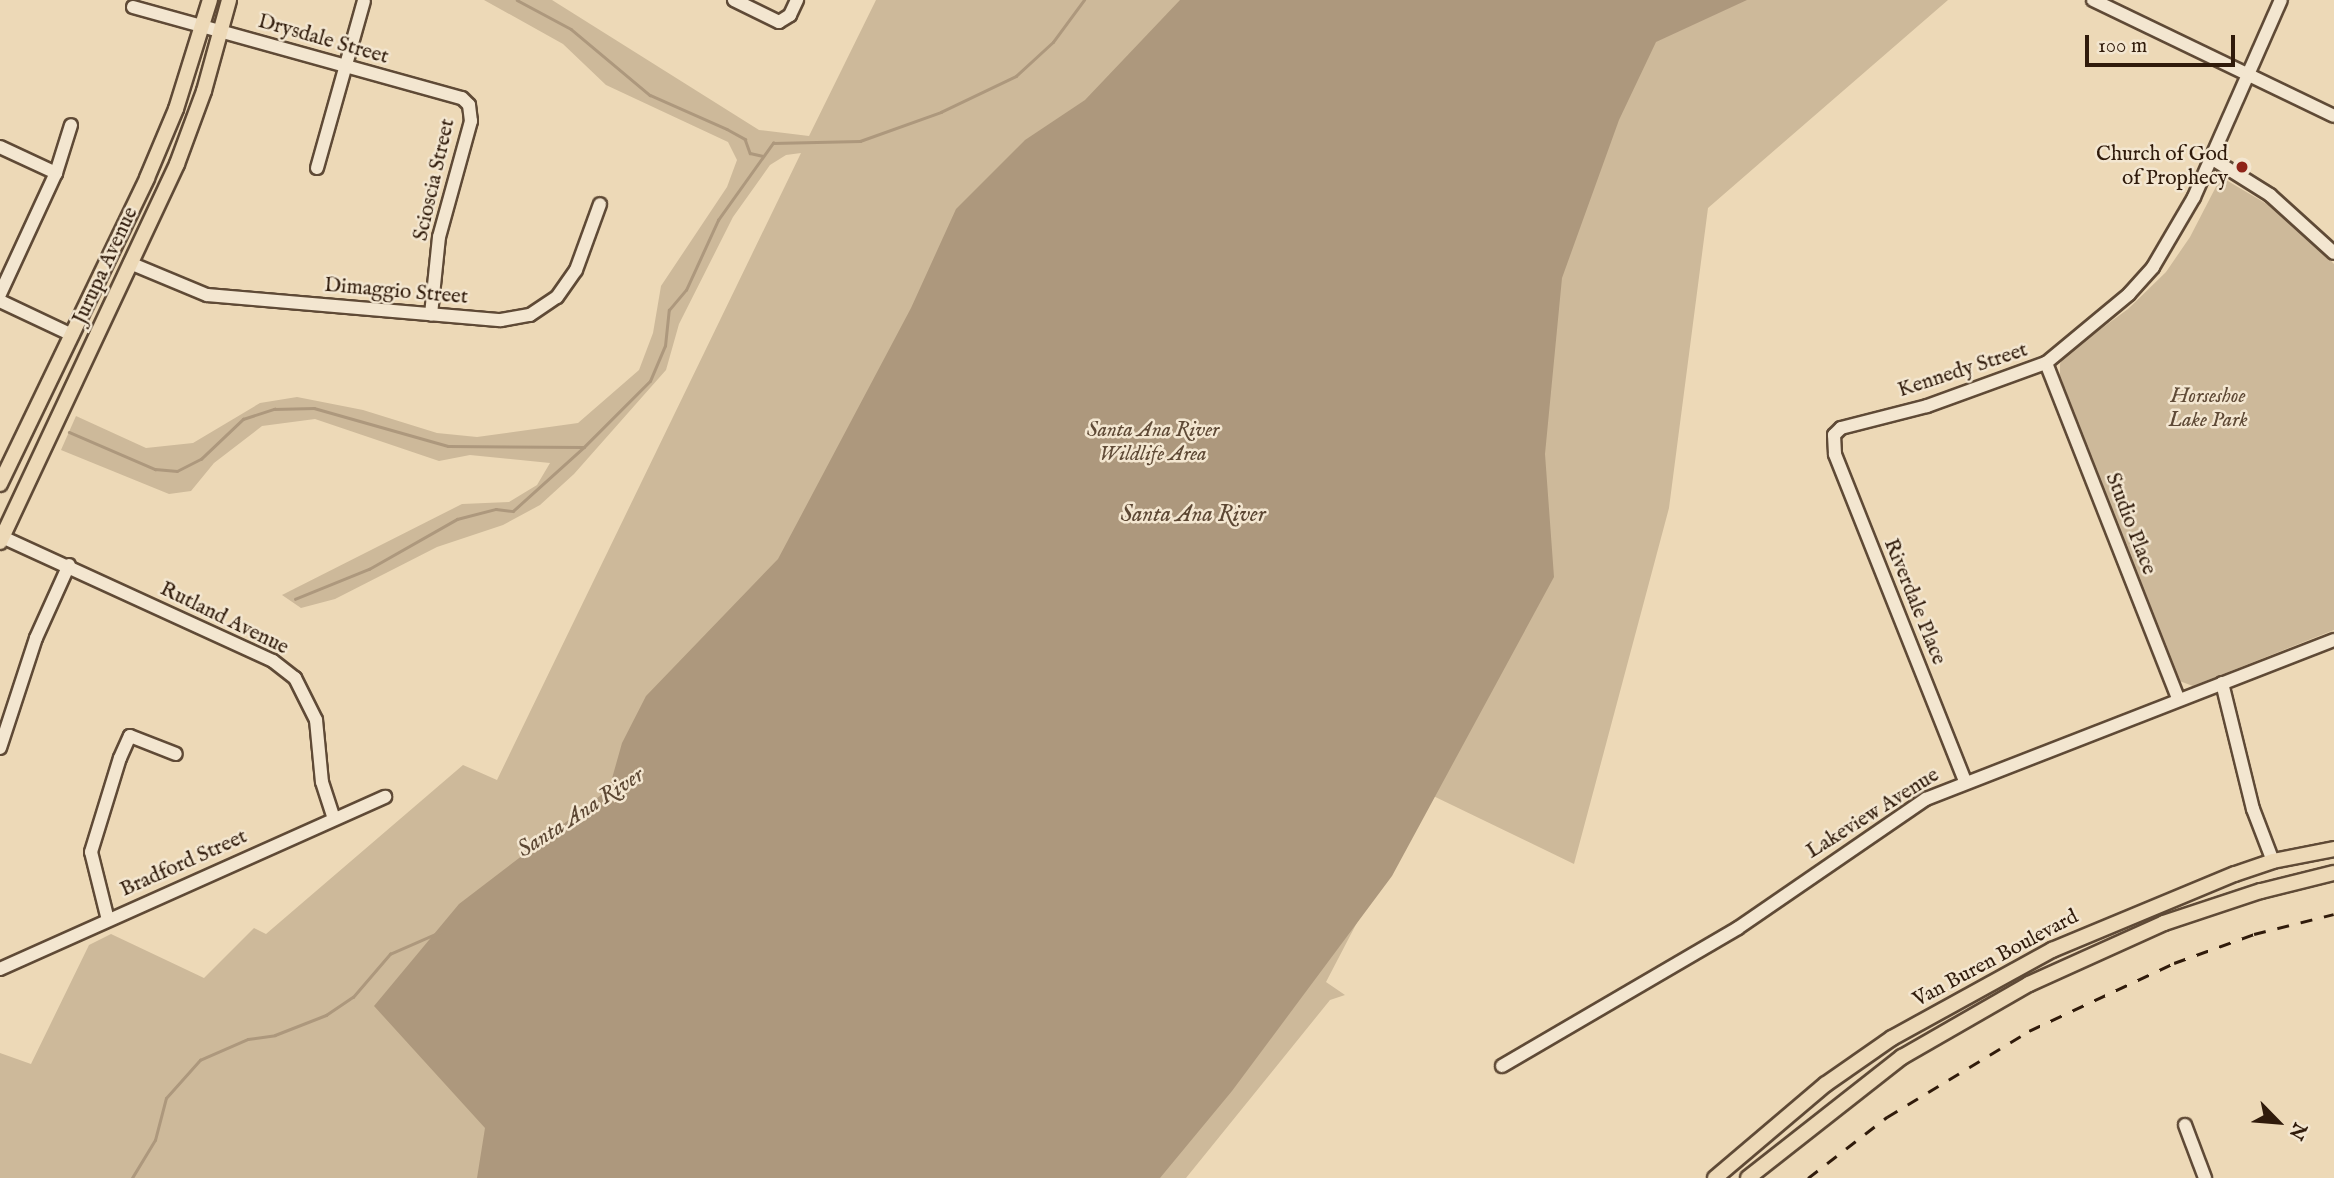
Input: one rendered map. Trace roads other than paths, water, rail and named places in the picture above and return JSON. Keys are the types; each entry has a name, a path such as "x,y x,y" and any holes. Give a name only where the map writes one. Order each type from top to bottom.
{"main road":[{"name":"Jurupa Avenue","path":"0,484 147,178 210,0"},
{"name":"Jurupa Avenue","path":"1,538 182,153 229,0"},
{"name":"Van Buren Boulevard","path":"1715,1178 1826,1084 1892,1038 1965,996 2112,923 2273,861 2334,849"},
{"path":"2261,891 2273,861"},
{"name":"Van Buren Boulevard","path":"1748,1178 1838,1102 1972,1015 2164,923 2261,891 2334,873"}],"street":[{"path":"734,0 779,22 785,20 797,0"},
{"path":"2093,0 2334,116"},
{"name":"Kennedy Street","path":"1834,435 1841,428 1927,406 2046,363 2099,322 2153,267 2175,233 2281,0"},
{"path":"317,168 364,1"},
{"name":"Drysdale Street","path":"133,7 462,98"},
{"name":"Scioscia Street","path":"431,315 439,237 471,121 469,104 462,98"},
{"path":"0,294 56,173 71,125"},
{"path":"0,147 56,173"},
{"path":"2211,158 2270,195 2334,253"},
{"name":"Dimaggio Street","path":"130,263 207,295 501,320 530,315 557,298 576,270 600,204"},
{"path":"0,301 72,335"},
{"name":"Studio Place","path":"2046,363 2178,698"},
{"name":"Riverdale Place","path":"1834,435 1835,454 1965,780"},
{"name":"Rutland Avenue","path":"1,538 69,565 273,661 295,678 316,720 323,782 334,818"},
{"path":"0,748 32,649 69,565"},
{"name":"Lakeview Avenue","path":"1502,1066 1738,928 1867,836 1965,780 2334,640"},
{"path":"2222,683 2253,809 2273,861"},
{"path":"108,920 91,852 120,758 130,736 176,754"},
{"name":"Bradford Street","path":"0,969 385,797"},
{"path":"2185,1125 2205,1178"}],"water":[{"name":"Santa Ana River","path":"1180,0 1747,0 1656,42 1619,120 1562,278 1545,454 1554,577 1392,876 1232,1091 1160,1178 477,1178 485,1128 374,1006 459,904 609,789 622,743 646,696 778,559 911,308 956,209 1025,140 1085,100"}],"waterway":[{"path":"517,0 571,29 650,95 727,129 745,139 750,153 763,156"},
{"path":"69,432 155,469 177,471 201,459 243,419 274,409 314,408 448,446 584,447 650,381 665,346 669,310 686,290 718,220 773,143 860,141 941,112 1016,76 1053,42 1084,0"},
{"path":"295,599 369,569 457,519 496,509 513,511 583,448"},
{"path":"132,1178 155,1140 166,1098 200,1060 248,1039 275,1035 326,1015 353,997 390,954 440,932"}],"railway":[{"path":"1808,1178 1887,1117 2029,1031 2174,963 2254,934 2334,914"}],"place":[{"name":"Church of God of Prophecy","path":"2242,167"}],"park label":[{"name":"Horseshoe Lake Park","path":"2208,409"},
{"name":"Santa Ana River Wildlife Area","path":"1153,443"}]}
